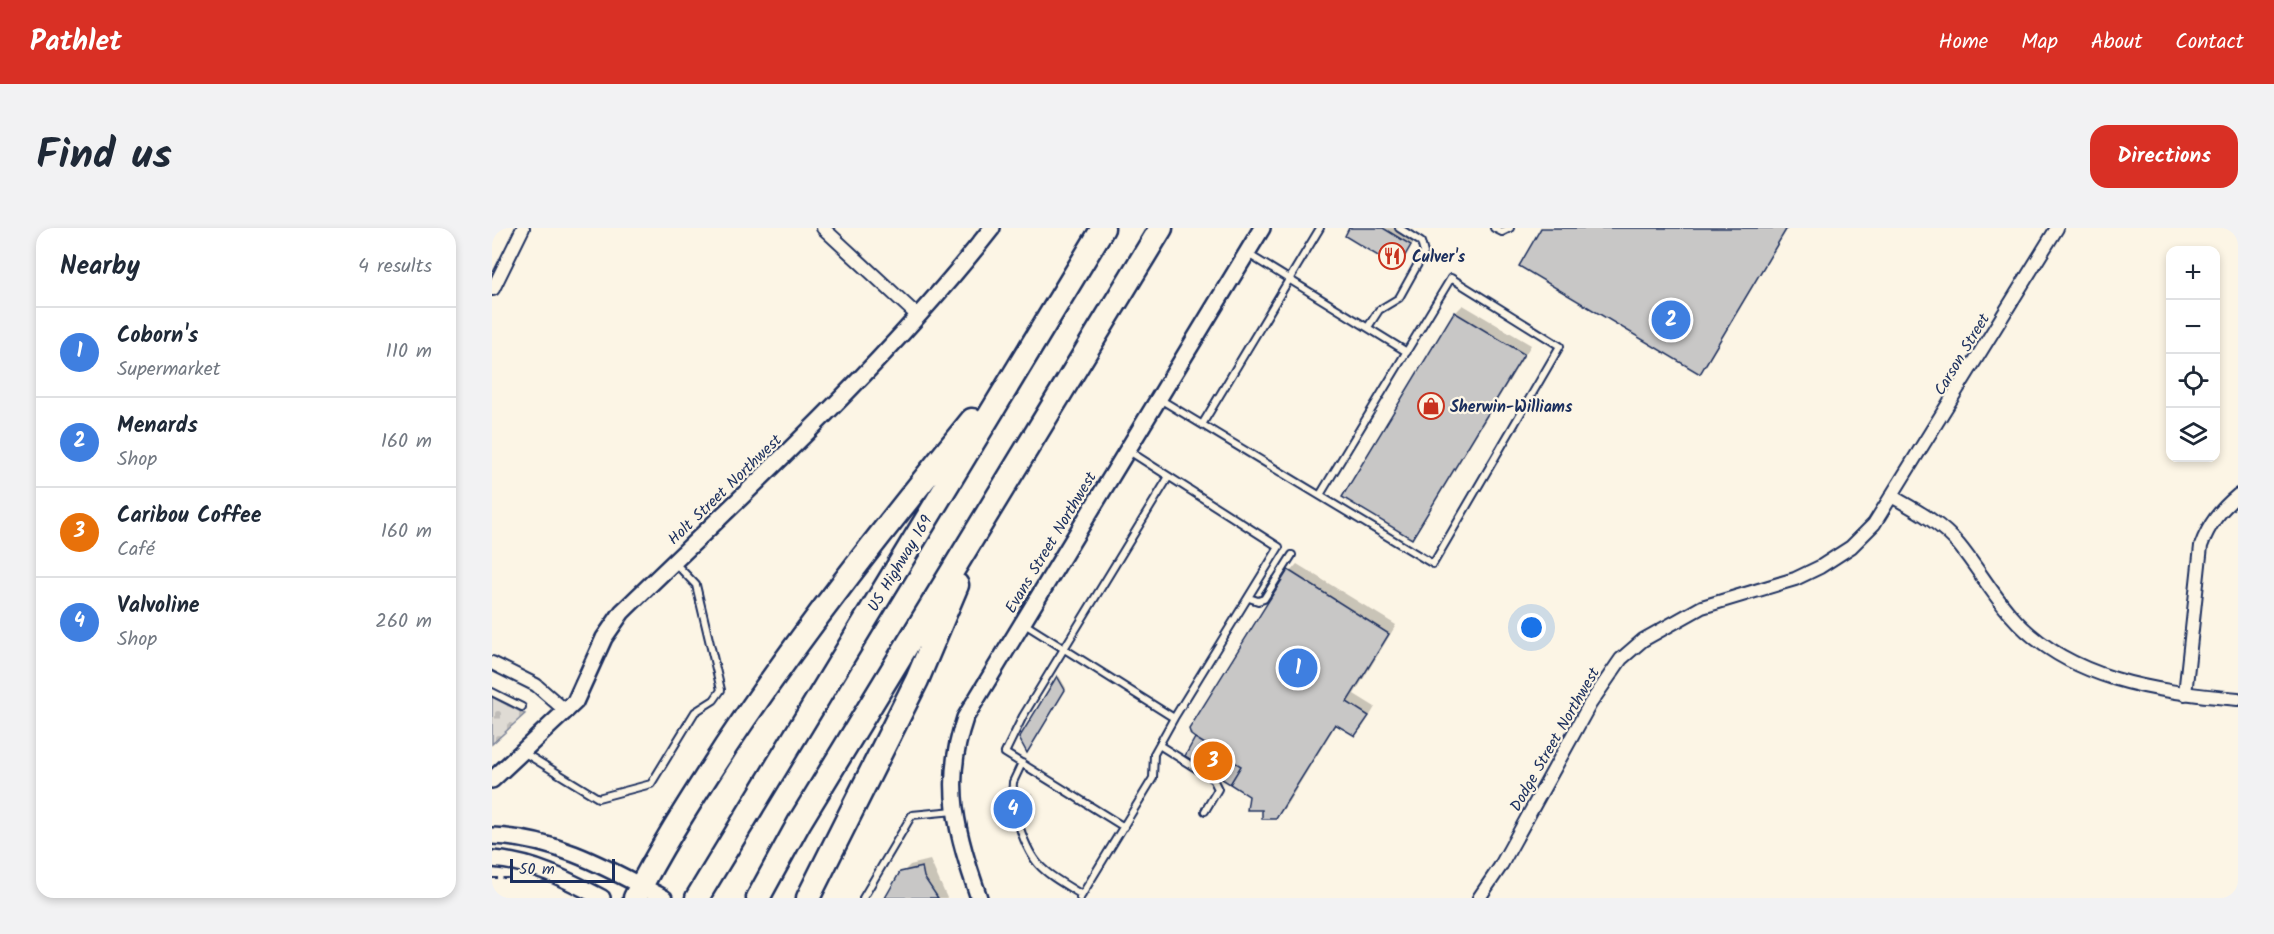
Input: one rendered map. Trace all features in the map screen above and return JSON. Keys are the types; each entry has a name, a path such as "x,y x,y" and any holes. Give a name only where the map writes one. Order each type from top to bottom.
{"highway":[{"name":"US Highway 169","path":"697,898 1103,228"},
{"path":"758,898 772,871 1161,228"},
{"path":"638,892 695,795 765,688 867,549 1025,357"},
{"path":"808,898 917,680 985,517"}],"street":[{"path":"493,289 523,228"},
{"path":"823,228 918,316"},
{"name":"Holt Street Northwest","path":"492,780 567,712 575,702 615,620 790,452 918,316 992,228"},
{"name":"Evans Street Northwest","path":"979,898 961,847 955,811 953,772 965,718 1262,228"},
{"name":"Carson Street","path":"1893,497 2057,228"},
{"path":"2185,694 2201,546 2207,529 2219,512 2238,495"},
{"path":"1893,497 1933,520 1958,543 2011,615 2036,640 2074,663 2139,687 2238,699"},
{"name":"Dodge Street Northwest","path":"1479,898 1500,867 1590,704 1621,659 1663,627 1702,607 1795,579 1820,567 1851,547 1874,524 1893,497"},
{"path":"492,663 536,686 567,712"},
{"path":"492,836 542,842 563,849 638,892 664,898"},
{"path":"492,859 515,862 552,873 602,898"}],"lane":[{"path":"1203,423 1320,228"},
{"path":"1368,327 1379,310 1399,298 1424,253 1421,242 1399,228"},
{"path":"1494,228 1502,232 1510,228"},
{"path":"1247,253 1407,352"},
{"path":"1158,398 1203,423 1320,495 1433,564 1560,346 1451,278 1320,495"},
{"path":"1017,819 1030,856 1047,874 1081,896 1153,778 1154,754 1174,718 1279,547 1127,450"},
{"path":"1124,827 1005,753 1023,716 1168,478"},
{"path":"1249,598 1258,601 1264,599 1292,555"},
{"path":"523,751 598,798 651,784 695,712 714,700 721,690 696,585 674,562"},
{"path":"1022,623 1174,718"},
{"path":"492,692 522,707"},
{"path":"1159,746 1213,779 1218,789 1206,811"},
{"path":"1012,800 1013,782 1022,764"},
{"path":"863,898 912,815 955,811"}],"green space":[{"path":"492,697 525,714 492,744"}],"building":[{"name":"Culver's","path":"1349,228 1383,228 1411,245 1398,268 1345,236"},
{"path":"1541,228 1787,228 1700,374 1519,266"},
{"path":"1454,312 1524,354 1412,539 1342,497"},
{"path":"1288,570 1389,634 1347,702 1369,716 1355,736 1335,724 1276,819 1262,819 1262,810 1247,810 1249,796 1230,784 1241,766 1195,738 1189,729"},
{"path":"1272,577 1280,582 1269,600 1261,594"},
{"path":"1057,676 1065,690 1027,753 1019,738"},
{"path":"1195,738 1241,766 1230,784 1185,756"},
{"path":"1028,796 1033,815 998,823 994,804"},
{"path":"922,867 924,877 938,898 885,898 900,872"}],"place":[{"name":"Culver's","path":"1392,256"},
{"name":"Menards","path":"1671,320"},
{"name":"Sherwin-Williams","path":"1431,406"},
{"name":"Coborn's","path":"1298,668"},
{"name":"Caribou Coffee","path":"1213,761"},
{"name":"Valvoline","path":"1013,809"}]}
